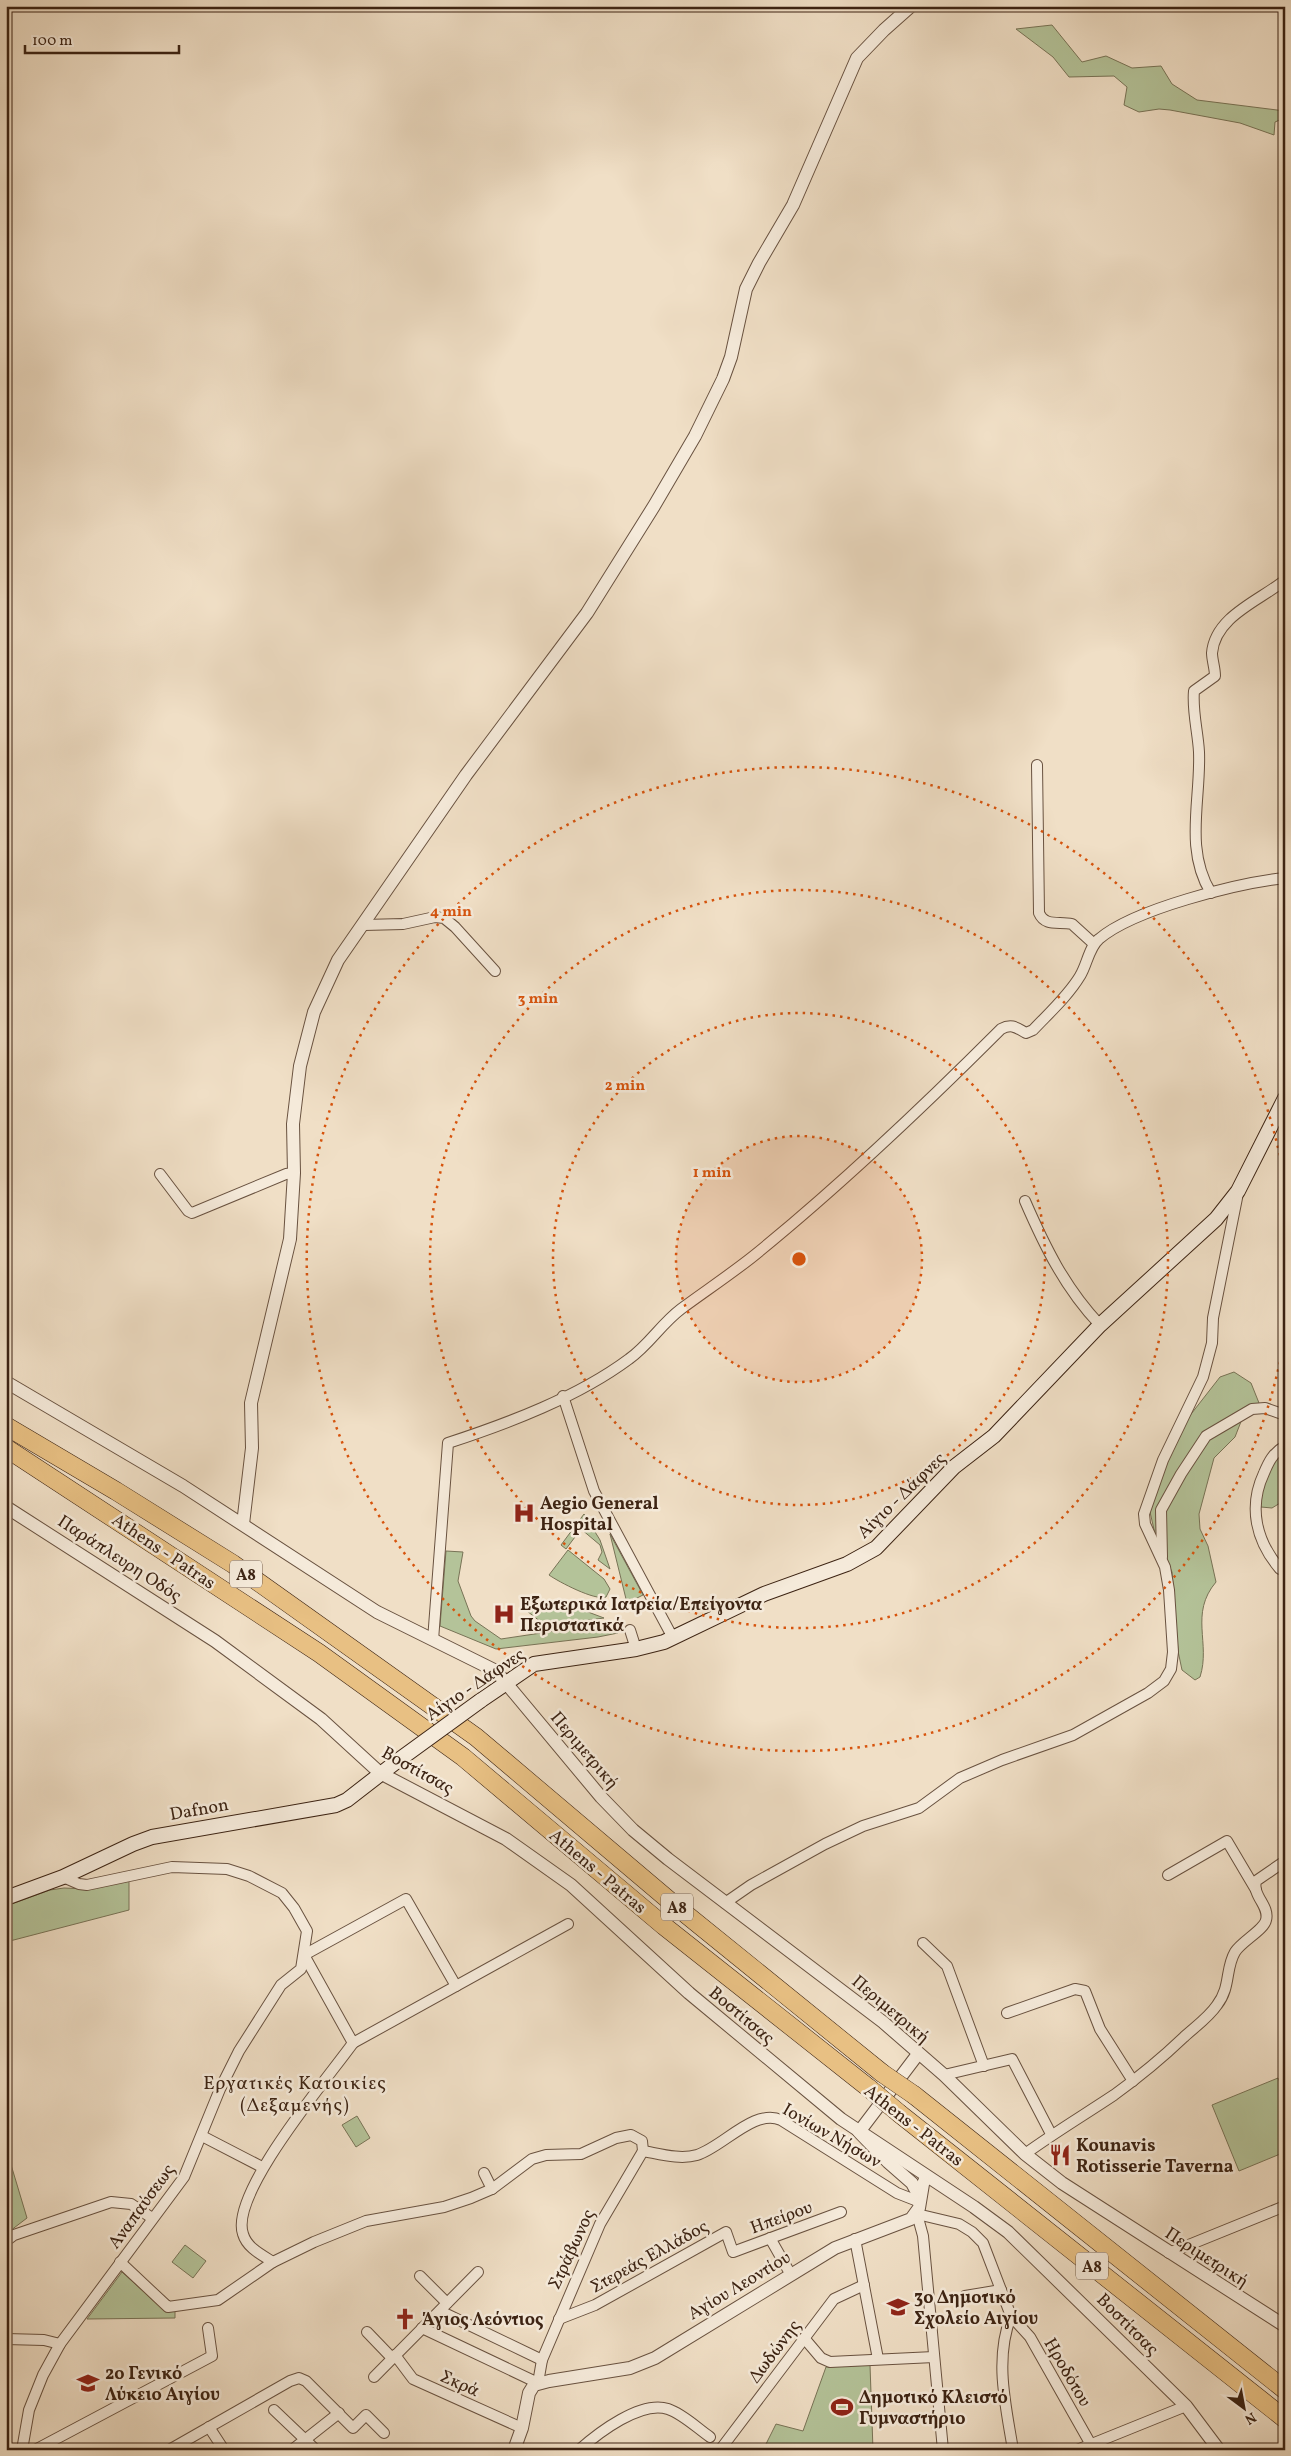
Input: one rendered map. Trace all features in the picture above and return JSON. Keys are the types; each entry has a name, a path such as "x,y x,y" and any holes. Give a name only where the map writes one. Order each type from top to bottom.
{"highway":[{"name":"Athens - Patras","path":"6,1426 233,1564 476,1738 676,1907 882,2073 914,2095 1285,2390"},
{"name":"Athens - Patras","path":"6,1448 318,1653 463,1757 664,1926 1285,2419"}],"main road":[{"name":"Αίγιο - Δάφνες","path":"396,1762 506,1682 534,1664 636,1649 672,1638 764,1594 847,1564 876,1548 954,1467 994,1436 1100,1325 1216,1219 1238,1191 1285,1098"},
{"name":"Dafnon","path":"6,1898 63,1877 132,1844 152,1837 336,1805 347,1800 396,1762"}],"street":[{"path":"243,1524 252,1448 251,1403 290,1239 294,1173 293,1124 307,1037 314,1012 338,960 466,775 587,613 654,506 694,436 723,379 731,356 746,289 759,263 794,206 857,58 911,6"},
{"path":"1211,893 1203,879 1196,835 1195,806 1199,751 1194,691 1215,676 1212,653 1223,626 1241,610 1285,580"},
{"path":"1037,765 1039,913 1046,922 1072,924 1094,944"},
{"path":"434,1640 448,1442 501,1426 563,1396 627,1361 649,1342 675,1314 762,1248 846,1177 1001,1029 1008,1025 1015,1026 1026,1033 1033,1030 1080,977 1094,944 1116,927 1133,918 1211,893 1285,878"},
{"path":"364,924 403,924 434,917 444,918 455,927 495,971"},
{"path":"160,1174 192,1214 286,1174 294,1173"},
{"path":"1162,1558 1145,1524 1144,1514 1163,1460 1203,1377 1212,1343 1213,1318 1238,1191"},
{"path":"1025,1201 1046,1249 1064,1282 1076,1299 1100,1325"},
{"name":"Περιμετρική","path":"6,1382 243,1524 283,1553 359,1602 496,1671 574,1765 633,1830 700,1886 837,1986 882,2022 944,2075 1025,2154 1062,2183 1168,2253 1285,2326"},
{"path":"563,1396 594,1491 672,1638"},
{"path":"725,1903 752,1885 825,1844 863,1826 918,1808 960,1778 1009,1757 1073,1735 1148,1693 1164,1681 1171,1669 1173,1652 1169,1590 1162,1558 1162,1510 1206,1436 1252,1409 1265,1408 1285,1415"},
{"path":"1285,1446 1270,1459 1258,1485 1255,1502 1258,1528 1267,1554 1280,1570 1285,1569"},
{"name":"Παράπλευρη Οδός","path":"6,1507 109,1570 215,1641"},
{"path":"630,1630 636,1649"},
{"name":"Βοστίτσας","path":"215,1641 321,1719 380,1773 506,1840 571,1885 689,1993 860,2132 974,2207 1008,2232 1186,2406 1219,2450"},
{"path":"1025,2154 1133,2081 1164,2055 1219,2003 1227,1986 1229,1966 1233,1955 1242,1944 1263,1927 1266,1921 1266,1912 1256,1890 1227,1841 1168,1875"},
{"path":"1256,1890 1259,1877 1285,1861"},
{"name":"Αναπαύσεως","path":"22,2450 28,2410 43,2375 60,2344 184,2177 220,2089 239,2051 280,1985 301,1969 307,1932 290,1902 276,1890 239,1872 227,1869 172,1867 87,1884 79,1884 63,1877"},
{"path":"353,2043 304,1955 406,1899 456,1986"},
{"path":"273,2262 249,2245 241,2229 244,2206 262,2167 353,2043 568,1924"},
{"path":"923,1943 947,1966 984,2066"},
{"path":"1007,2013 1075,1989 1085,1991 1100,2029 1133,2081"},
{"path":"918,2054 860,2132 912,2184 919,2205 943,2450"},
{"path":"944,2075 1012,2059 1052,2134"},
{"name":"Ιονίων Νήσων","path":"643,2151 680,2157 696,2155 713,2148 754,2121 772,2117 781,2120 919,2205"},
{"path":"120,2262 168,2307 218,2300 273,2262 314,2242 366,2221 444,2207 492,2188 527,2161 540,2156 581,2154 616,2138 631,2135 642,2141 643,2151"},
{"path":"202,2136 262,2167"},
{"name":"Στράβωνος","path":"514,2450 522,2428 529,2393 538,2383 542,2360 559,2319 600,2224 643,2151"},
{"path":"484,2172 492,2188"},
{"path":"919,2205 926,2176"},
{"path":"6,2241 14,2235 106,2202 131,2204 152,2218"},
{"name":"Αγίου Λεοντίου","path":"538,2383 620,2371 638,2366 655,2358 835,2248 908,2221 919,2205"},
{"name":"Ηροδότου","path":"919,2205 955,2222 976,2236 988,2252 1011,2316 1030,2337 1092,2447"},
{"path":"1168,2253 1285,2206"},
{"name":"Ηπείρου","path":"726,2232 733,2252 841,2212"},
{"name":"Στερεάς Ελλάδος","path":"559,2319 595,2305 726,2232"},
{"path":"770,2238 790,2274"},
{"path":"856,2239 878,2359"},
{"path":"374,2377 478,2272"},
{"path":"420,2276 443,2307 542,2360"},
{"name":"Δωδώνης","path":"720,2450 834,2299 864,2285"},
{"path":"965,2296 1001,2290"},
{"path":"1011,2316 1007,2327 1002,2370 1013,2450"},
{"path":"35,2450 212,2356 208,2328"},
{"path":"422,2328 538,2383"},
{"name":"Σκρά","path":"367,2332 393,2356 412,2379 522,2428"},
{"path":"804,2338 824,2360 830,2362 934,2357"},
{"path":"6,2339 38,2339 60,2344"},
{"path":"169,2450 290,2381 299,2378 306,2381 353,2428 366,2415 384,2433"},
{"path":"1077,2450 1092,2447 1186,2406"},
{"path":"579,2450 630,2415 654,2407 672,2411 710,2438"},
{"path":"274,2410 316,2450"},
{"path":"292,2450 339,2413"},
{"path":"209,2427 224,2450"}],"green space":[{"path":"1052,25 1082,62 1106,56 1132,68 1161,66 1172,84 1197,100 1285,111 1285,122 1282,119 1275,122 1274,135 1240,123 1170,110 1159,109 1139,112 1124,105 1127,87 1114,76 1069,77 1053,57 1016,29"},
{"path":"1234,1372 1251,1383 1259,1403 1242,1419 1235,1437 1214,1458 1199,1514 1200,1529 1208,1546 1216,1582 1208,1594 1204,1606 1202,1617 1203,1664 1200,1677 1195,1680 1182,1670 1178,1651 1172,1572 1156,1538 1150,1512 1157,1484 1188,1418 1220,1377"},
{"path":"1285,1450 1285,1500 1272,1508 1261,1507 1259,1503 1262,1488 1271,1467"},
{"path":"584,1514 600,1540 610,1569 598,1560 602,1552 600,1545 581,1529 566,1549 561,1545"},
{"path":"610,1534 643,1595 627,1603"},
{"path":"568,1550 604,1579 610,1589 606,1597 586,1594 549,1575"},
{"path":"446,1551 463,1552 458,1581 471,1616 475,1621 501,1639 602,1624 617,1630 618,1633 496,1649 440,1626"},
{"path":"538,1597 549,1605 564,1603 604,1618 546,1626 527,1611"},
{"path":"129,1881 129,1910 6,1942 6,1906 50,1890 64,1888 89,1889"},
{"path":"1278,2078 1285,2095 1285,2152 1239,2171 1212,2105"},
{"path":"357,2116 370,2138 356,2147 342,2125"},
{"path":"6,2148 27,2218 6,2234"},
{"path":"185,2245 206,2261 193,2278 172,2262"},
{"path":"122,2272 165,2311 175,2311 175,2318 87,2319"},
{"name":"Δημοτικό Κλειστό Γυμναστήριο","path":"870,2365 873,2450 763,2450 776,2424 803,2431 826,2367"}],"place":[{"name":"Aegio General Hospital","path":"524,1513"},
{"name":"Εξωτερικά Ιατρεία/Επείγοντα Περιστατικά","path":"504,1614"},
{"name":"Kounavis Rotisserie Taverna","path":"1060,2155"},
{"name":"3ο Δημοτικό Σχολείο Αιγίου","path":"898,2307"},
{"name":"Άγιος Λεόντιος","path":"405,2319"},
{"name":"2ο Γενικό Λύκειο Αιγίου","path":"88,2383"},
{"name":"Δημοτικό Κλειστό Γυμναστήριο","path":"842,2407"}],"district":[{"name":"Εργατικές Κατοικίες (Δεξαμενής)","path":"295,2093"}]}
